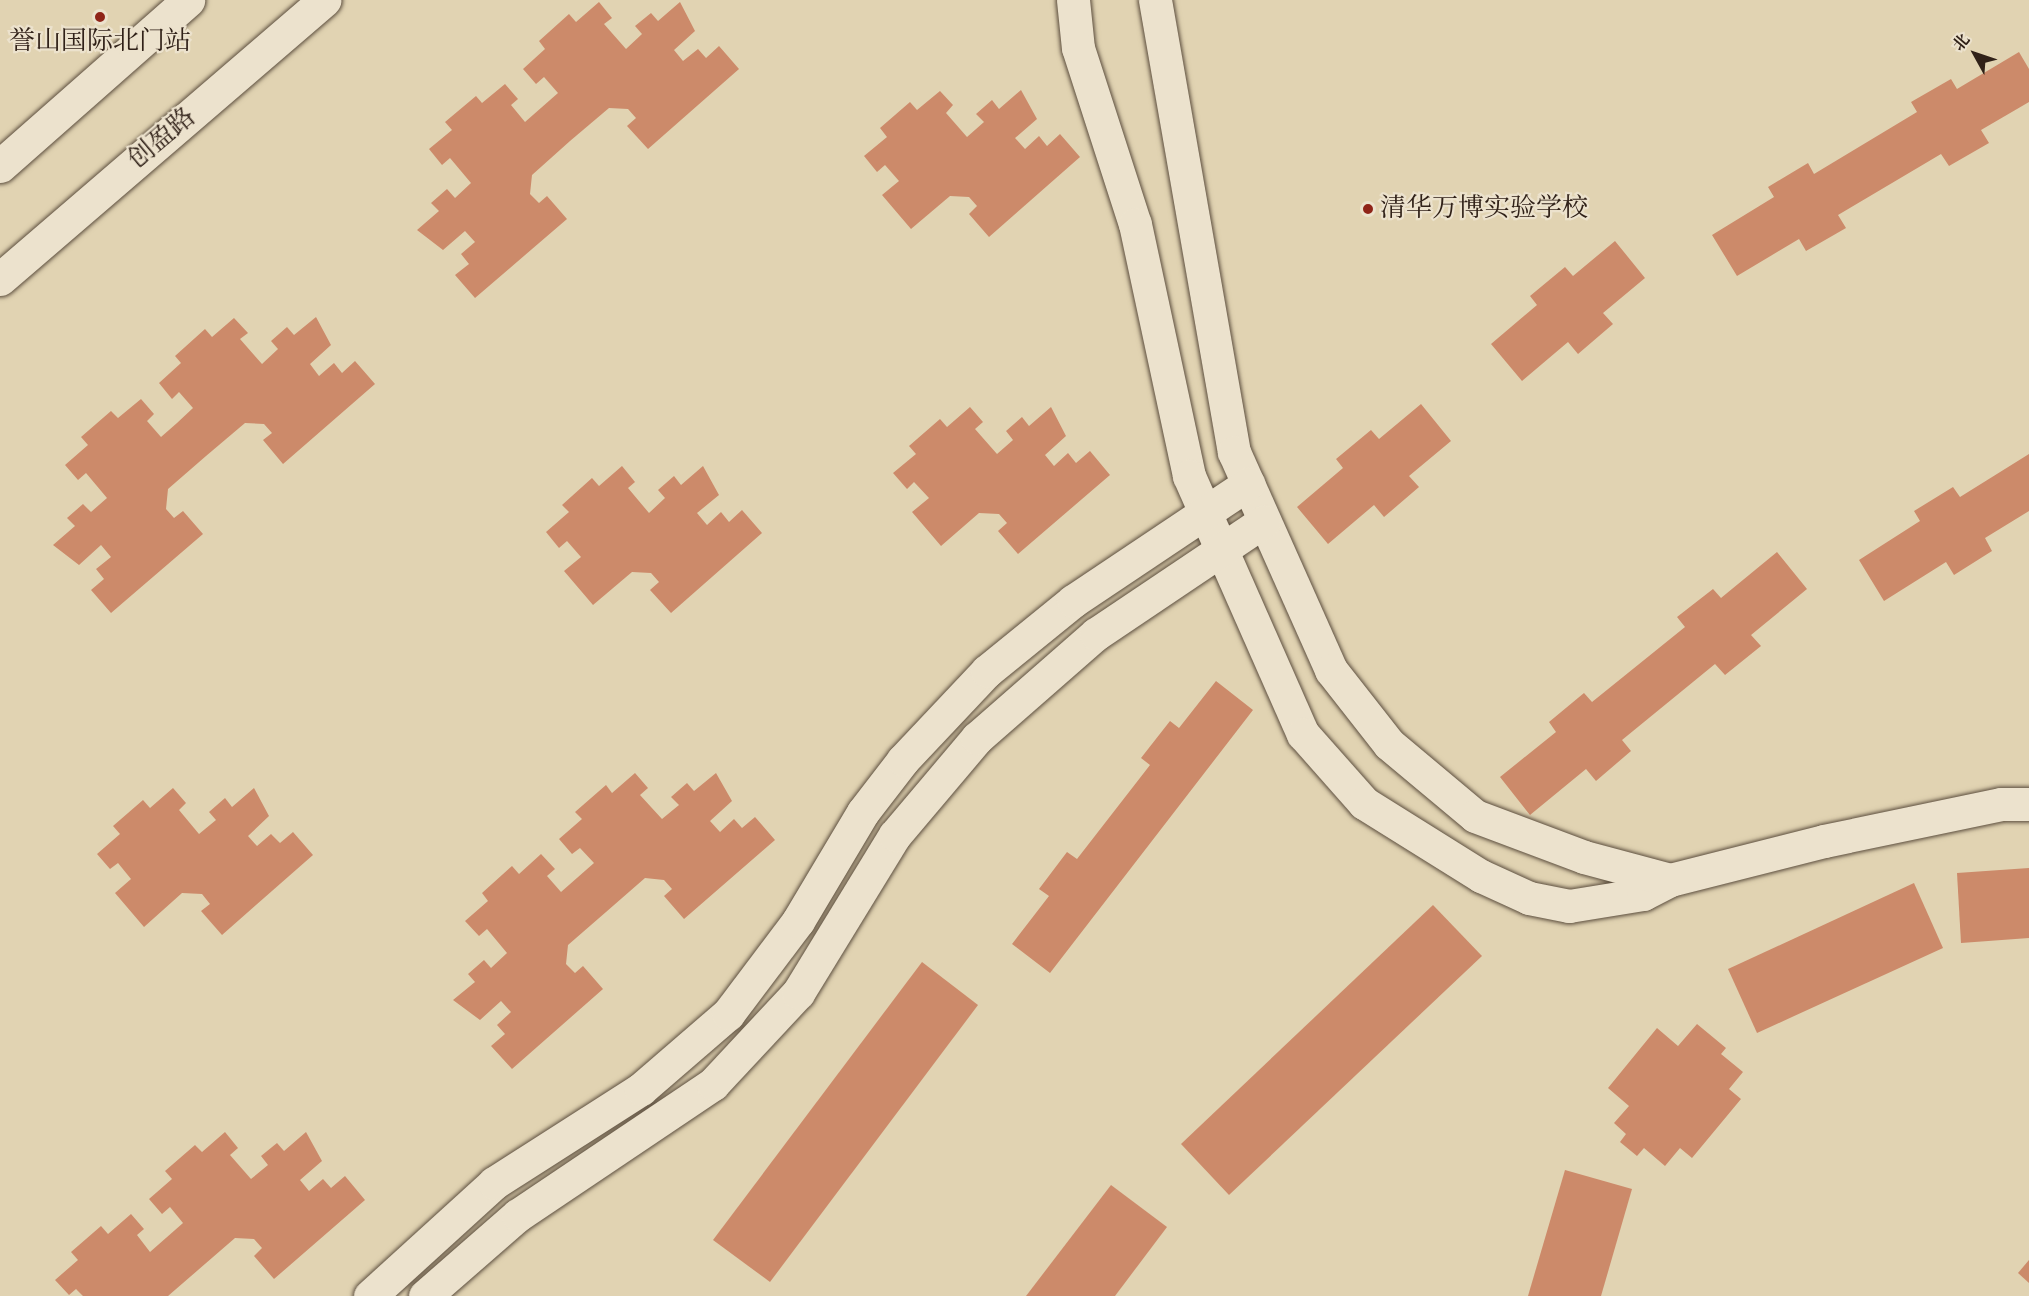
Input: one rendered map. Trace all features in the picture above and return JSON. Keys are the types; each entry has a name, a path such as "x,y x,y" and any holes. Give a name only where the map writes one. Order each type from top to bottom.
{"street":[{"path":"0,166 188,0"},
{"name":"创盈路","path":"0,279 324,0"},
{"path":"1073,0 1078,48 1135,225 1188,476 1303,734 1336,777 1403,831 1481,876 1529,898 1569,906 1644,894 1670,880 1824,841 2001,804 2029,804"},
{"path":"1155,0 1234,452 1331,670 1389,744 1475,816 1513,833 1670,880"},
{"path":"370,1296 494,1183 687,1054 765,969 862,812 948,710 1073,601 1248,484"},
{"path":"425,1296 518,1215 713,1084 798,993 896,835 977,738 1054,666 1264,521"}],"building":[{"path":"599,2 612,18 604,24 626,49 642,34 635,26 651,13 658,21 680,2 695,31 674,50 683,61 698,49 706,58 719,46 739,69 648,149 627,126 636,118 628,109 609,108 570,141 532,175 530,194 539,203 547,196 567,219 475,298 455,275 469,264 461,254 475,242 465,231 443,250 417,230 439,211 431,203 447,189 455,198 471,183 450,158 442,165 429,149 452,130 445,122 476,96 482,103 505,84 518,99 511,105 525,122 558,93 544,77 536,84 523,69 545,49 539,41 569,14 576,22"},
{"path":"2019,52 2029,69 2029,102 1981,130 1989,143 1949,166 1941,154 1838,215 1846,228 1806,251 1799,239 1737,276 1712,235 1774,197 1768,187 1808,163 1814,174 1917,112 1911,102 1951,79 1957,89"},
{"path":"1021,90 1037,119 1015,138 1025,149 1039,136 1047,146 1060,134 1080,157 989,237 969,214 977,206 969,197 950,196 911,229 882,195 899,181 885,165 877,172 864,156 887,137 880,128 910,102 917,110 940,91 953,105 946,113 967,137 984,122 976,114 992,100 999,109"},
{"path":"1615,241 1645,278 1603,313 1613,324 1578,354 1568,342 1522,381 1491,344 1537,305 1530,296 1565,267 1573,276"},
{"path":"316,317 331,345 310,364 319,376 334,363 342,373 355,361 375,384 283,464 263,440 272,433 264,424 245,423 206,456 168,489 166,509 174,518 183,511 203,534 111,613 91,590 104,579 96,569 111,557 101,545 79,565 53,545 75,526 67,518 83,504 91,512 107,498 86,473 78,480 65,465 88,445 81,437 111,411 118,418 141,399 154,414 147,421 161,437 193,408 179,392 172,399 159,383 181,363 175,356 205,329 212,337 234,318 248,333 240,339 262,364 278,349 271,341 287,327 294,335"},
{"path":"1421,404 1451,441 1409,476 1419,487 1384,517 1374,505 1328,544 1297,507 1343,468 1336,459 1371,430 1379,439"},
{"path":"970,407 983,422 975,429 997,454 1013,440 1006,431 1022,417 1029,426 1051,407 1066,436 1045,455 1054,466 1068,453 1076,463 1090,451 1110,475 1018,554 998,531 1007,523 999,514 979,513 941,546 912,512 929,498 914,482 907,489 893,473 916,454 909,446 940,419 947,427"},
{"path":"2029,454 2029,511 1985,538 1992,551 1954,575 1946,562 1884,601 1859,560 1920,521 1914,511 1953,487 1960,497"},
{"path":"622,466 635,482 628,488 649,513 665,498 658,490 674,476 681,485 703,466 719,495 697,513 707,525 721,512 729,522 742,510 762,533 671,613 650,590 659,582 651,573 632,572 593,605 564,571 581,557 567,541 559,548 546,532 569,512 562,505 592,478 599,486"},
{"path":"1777,552 1807,589 1751,635 1761,646 1725,675 1715,664 1622,740 1631,751 1596,781 1586,769 1530,815 1500,777 1556,732 1549,722 1584,693 1592,702 1685,627 1677,617 1713,589 1721,598"},
{"path":"1216,681 1253,710 1050,973 1012,944 1049,896 1039,889 1067,852 1077,859 1150,765 1141,758 1170,721 1179,728"},
{"path":"635,773 648,788 640,795 662,819 679,805 671,797 687,783 694,791 716,773 732,801 710,821 720,832 734,819 742,828 755,817 775,840 684,919 664,896 672,889 664,880 645,878 568,945 566,964 575,973 583,966 603,989 512,1069 491,1046 505,1034 497,1025 511,1012 501,1001 480,1020 453,1000 475,982 468,974 484,960 491,968 507,953 487,929 479,936 465,921 488,901 482,893 512,866 519,874 541,854 555,869 547,876 561,892 594,863 580,848 572,854 559,839 582,819 575,812 606,785 612,793"},
{"path":"173,788 186,803 179,810 199,834 216,820 209,812 225,798 232,807 254,788 269,816 248,836 257,846 271,834 280,843 293,832 313,855 222,935 201,911 210,904 202,894 182,893 144,927 115,893 131,879 118,863 110,869 97,854 120,834 113,826 143,800 150,808"},
{"path":"2029,868 2029,938 1961,943 1957,873"},
{"path":"1914,883 1943,948 1757,1033 1728,969"},
{"path":"1433,905 1482,956 1229,1195 1181,1144"},
{"path":"922,962 978,1005 770,1282 713,1240"},
{"path":"1697,1024 1726,1048 1721,1054 1743,1072 1729,1089 1741,1099 1692,1158 1680,1148 1665,1166 1644,1148 1637,1156 1620,1142 1626,1134 1614,1123 1629,1106 1608,1088 1657,1028 1678,1046"},
{"path":"225,1132 238,1148 230,1155 251,1179 268,1165 261,1156 277,1143 284,1151 306,1132 322,1161 300,1180 309,1191 323,1179 331,1188 345,1176 365,1200 274,1279 254,1256 262,1248 254,1239 235,1238 168,1296 83,1296 76,1289 69,1295 55,1280 78,1260 71,1252 101,1226 108,1234 131,1214 144,1229 137,1235 150,1252 183,1223 170,1207 162,1214 149,1199 172,1179 165,1171 195,1145 202,1152"},
{"path":"1565,1170 1632,1189 1601,1296 1528,1296"},
{"path":"1111,1185 1167,1227 1115,1296 1026,1296"},
{"path":"2029,1260 2029,1283 2018,1273"}],"place":[{"name":"誉山国际北门站","path":"100,17"},
{"name":"清华万博实验学校","path":"1368,209"}]}
